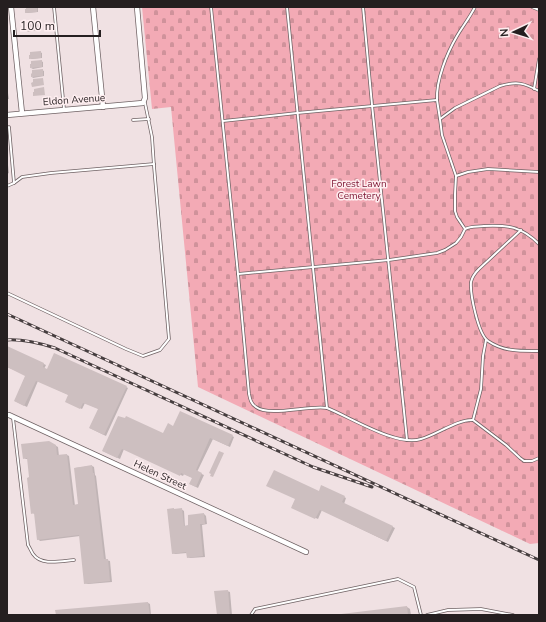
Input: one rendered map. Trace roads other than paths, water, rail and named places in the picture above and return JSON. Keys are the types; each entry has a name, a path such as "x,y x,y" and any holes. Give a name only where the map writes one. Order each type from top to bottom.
{"street":[{"path":"11,7 22,113"},
{"path":"93,7 103,107"},
{"path":"137,7 145,98 143,102"},
{"name":"Eldon Avenue","path":"7,115 143,102"},
{"name":"Helen Street","path":"7,415 306,552"}],"lane":[{"path":"54,7 64,110"},
{"path":"211,7 251,402 260,410 266,411 313,407 327,408 387,436 415,441 460,422 473,420 524,461 532,461 539,458"},
{"path":"287,7 327,408"},
{"path":"364,7 372,105 407,440"},
{"path":"465,229 457,218 455,211 456,176 442,135 437,100 444,64 451,46 475,7"},
{"path":"532,7 539,10"},
{"path":"534,88 539,59"},
{"path":"440,119 455,108 507,84 525,84 539,91"},
{"path":"223,121 297,112 437,100"},
{"path":"7,293 143,356 160,350 169,339 152,137 149,119 143,102"},
{"path":"133,120 149,119"},
{"path":"9,127 14,183"},
{"path":"7,186 22,177 154,164"},
{"path":"456,176 468,172 498,168 539,172"},
{"path":"238,274 389,260 428,254 445,250 456,243 465,229 472,227 513,227 527,233 539,244"},
{"path":"521,230 474,274 471,293 480,330 486,340 494,345 510,350 539,351"},
{"path":"473,420 481,389 483,356 486,340"},
{"path":"13,417 28,545 33,555 40,560 52,562 74,560"},
{"path":"252,615 256,609 398,579 414,587 421,615"},
{"path":"427,615 448,610 481,609 513,615"}],"railway":[{"path":"7,314 539,560"},
{"path":"7,340 19,340 43,344 55,348 313,467 372,487"}],"park label":[{"name":"Forest Lawn Cemetery","path":"359,190"}]}
